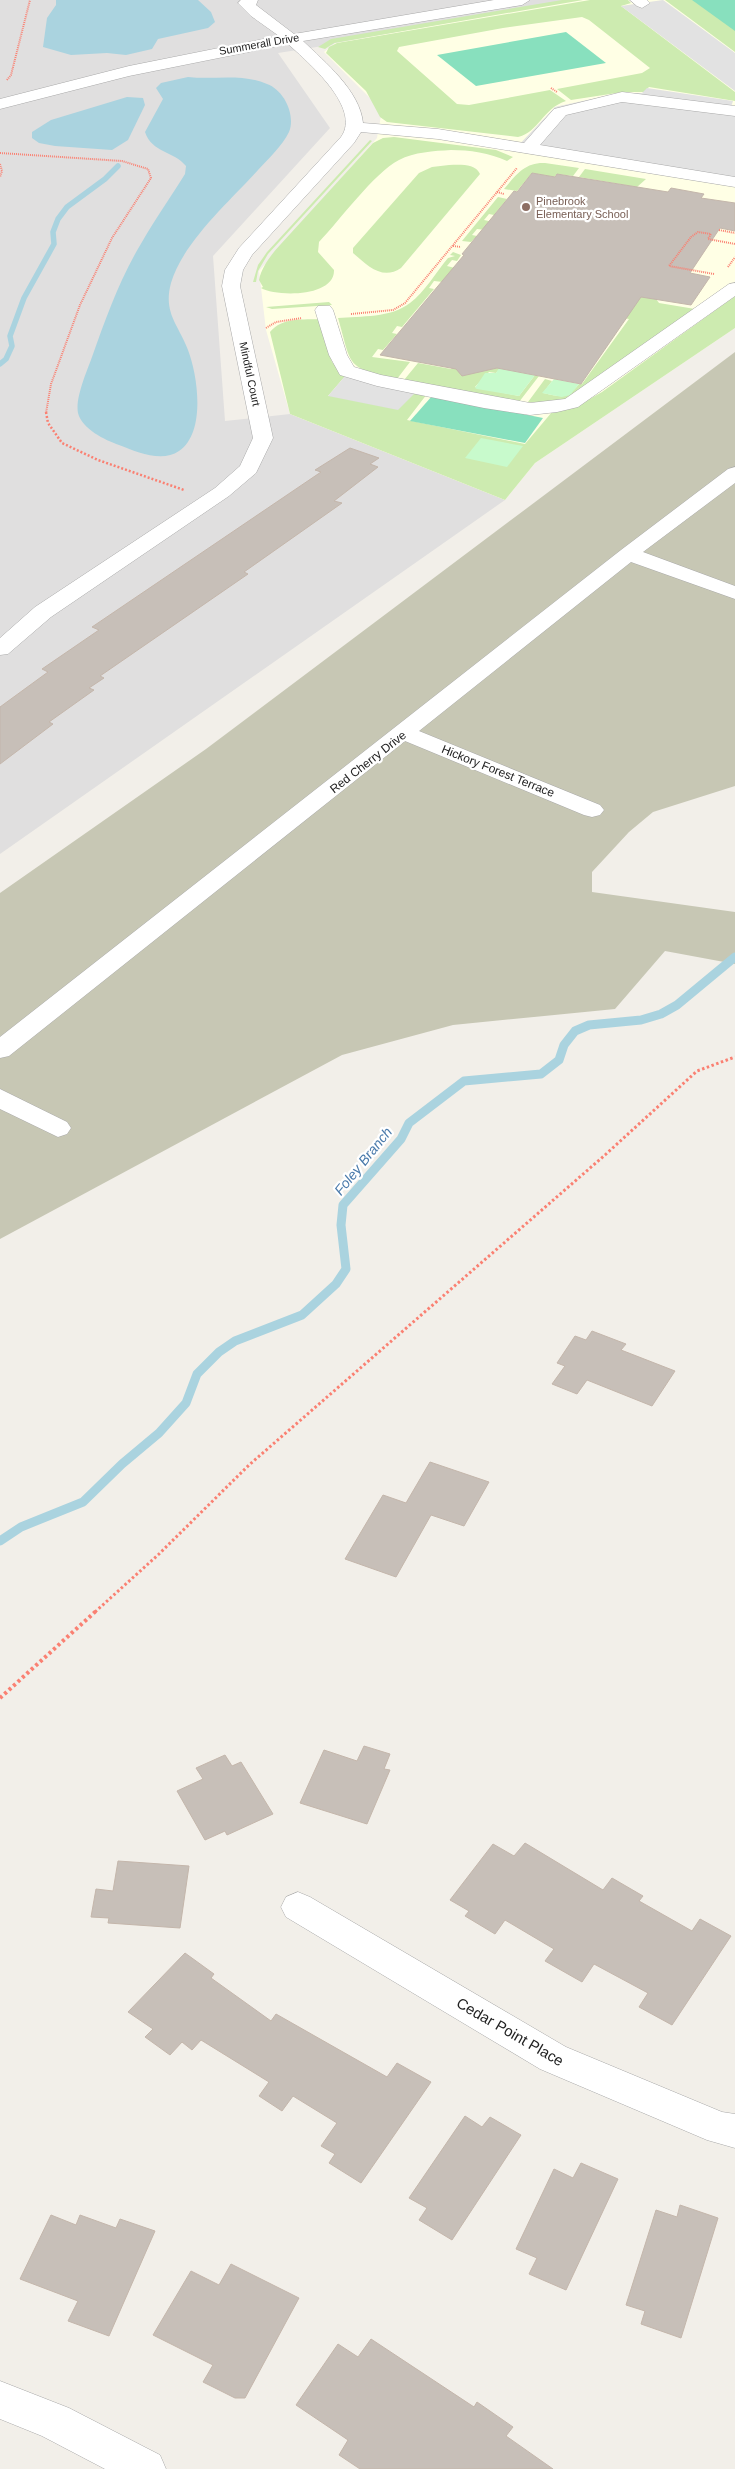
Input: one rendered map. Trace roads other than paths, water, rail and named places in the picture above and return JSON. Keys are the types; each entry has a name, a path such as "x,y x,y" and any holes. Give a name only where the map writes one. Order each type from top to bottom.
{"street":[{"path":"250,0 246,3 254,12 290,38 334,83 353,110 356,127 438,134 526,156 735,182"},
{"name":"Summerall Drive","path":"0,104 170,60 290,38 522,0"},
{"path":"526,156 560,112 622,97 735,111"},
{"name":"Mindful Court","path":"0,650 43,612 210,499 249,469 263,438 231,286 234,270 245,252 348,140 356,127"},
{"path":"326,313 338,355 347,371 377,380 530,409 571,402 729,282"},
{"name":"Red Cherry Drive","path":"0,1050 404,733 628,554 732,478"},
{"path":"628,554 735,593"},
{"name":"Hickory Forest Terrace","path":"404,733 592,810"},
{"path":"0,1098 58,1128"},
{"name":"Cedar Point Place","path":"298,1907 553,2058 720,2128 735,2132"},
{"path":"0,2400 55,2422 146,2469"}],"water":[{"path":"56,0 198,0 211,12 215,22 208,28 158,39 152,49 126,55 107,53 71,55 43,47 47,18 56,5"},
{"path":"188,77 238,78 267,84 283,97 290,111 291,125 289,132 279,147 196,237 177,268 169,293 170,311 192,361 197,389 196,418 188,443 172,454 157,456 134,451 107,440 89,429 80,419 78,400 120,284 147,233 185,174 186,166 176,157 153,144 145,132 163,99 156,88 161,83"},
{"path":"127,97 143,98 145,105 128,140 112,150 55,146 39,143 32,138 32,132 51,120"}],"waterway":[{"path":"0,364 6,359 12,346 10,336 24,298 54,244 53,232 58,219 67,207 105,179 118,166"},
{"name":"Foley Branch","path":"0,1541 21,1527 83,1502 122,1464 159,1433 186,1403 197,1374 219,1352 235,1341 302,1315 336,1284 346,1269 341,1225 343,1205 401,1139 409,1123 464,1081 541,1074 559,1060 564,1045 575,1031 589,1025 641,1020 661,1014 677,1005 735,957"}],"place":[{"name":"Pinebrook Elementary School","path":"526,207"}]}
